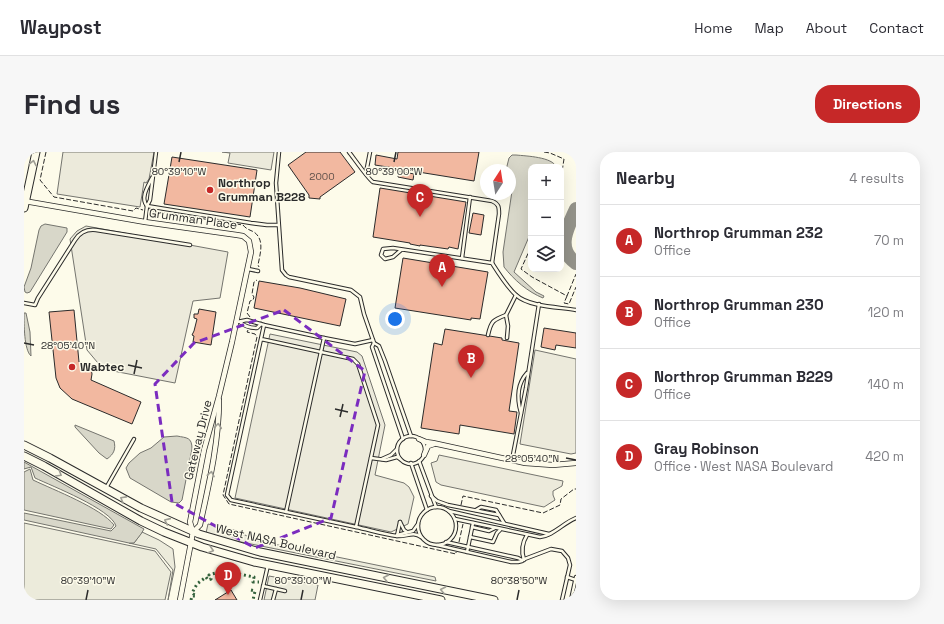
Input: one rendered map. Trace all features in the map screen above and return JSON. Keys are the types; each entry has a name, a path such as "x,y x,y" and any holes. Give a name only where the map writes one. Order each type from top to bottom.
{"main road":[{"path":"24,204 36,152"},
{"name":"West NASA Boulevard","path":"24,446 50,458 147,512 193,532 249,550 494,600"},
{"name":"West NASA Boulevard","path":"24,456 141,521 191,543 232,556 268,565 441,600"},
{"path":"422,596 424,586"}],"street":[{"name":"Grumman Place","path":"24,204 243,236 249,241 251,247 238,322 219,396"},
{"name":"Gateway Drive","path":"180,600 193,532 190,522 204,450 219,396"},
{"name":"Gateway Drive","path":"193,532 200,525 214,456 219,425 219,396"},
{"path":"419,439 426,442 512,460 539,464 553,465 576,462"},
{"path":"424,455 428,446 437,444"}],"lane":[{"path":"145,222 147,206 150,200 156,152"},
{"path":"279,152 276,183 281,265 283,273 289,277 354,291 360,297 364,314 374,341 379,346 385,361 411,436"},
{"path":"349,152 366,173 369,180 373,182 470,197 497,203 499,207 492,263"},
{"path":"366,173 370,152"},
{"path":"147,206 144,198 153,176"},
{"path":"462,258 470,197"},
{"path":"147,206 251,223 278,225"},
{"path":"24,303 35,305 75,240 86,230 96,230 190,245"},
{"path":"401,250 385,260 381,255 383,249 387,248 462,258 492,263 516,295 523,300 576,310"},
{"path":"247,269 258,272"},
{"path":"506,338 508,326 506,315 516,295"},
{"path":"512,460 539,304"},
{"path":"488,335 491,323 494,320 506,315"},
{"path":"238,322 247,320 262,325 355,344 374,341"},
{"path":"238,322 245,327 252,328 257,328 262,325"},
{"path":"262,325 261,339 227,494 231,500 392,535 405,537 417,534 428,542 436,544 440,547 515,563 551,550 562,551 566,554 569,561 562,600"},
{"path":"286,512 324,338"},
{"path":"261,339 353,359 358,364 378,425 356,527"},
{"path":"374,341 372,347 403,439"},
{"path":"521,414 518,398 521,382 528,372"},
{"path":"371,458 381,459 397,458 411,464 419,461 424,455 424,446 419,439 411,436 403,439 398,445 395,453 381,459"},
{"path":"106,489 134,439"},
{"path":"397,448 397,452 402,460"},
{"path":"419,461 436,507"},
{"path":"411,464 427,510"},
{"path":"431,496 437,501 476,510 481,507 496,510 504,523"},
{"path":"397,535 413,531 424,511 436,507 550,534"},
{"path":"446,542 454,535 455,530 455,520 449,511"},
{"path":"455,520 472,525 540,537 547,536 576,518"},
{"path":"397,535 400,522 407,533"},
{"path":"418,522 419,532 422,537"},
{"path":"467,552 472,525"},
{"path":"470,537 493,542 500,529"},
{"path":"523,560 522,549 527,535"},
{"path":"436,544 446,542 523,560"},
{"path":"260,600 268,565"},
{"path":"567,577 576,579 571,600"},
{"path":"263,586 285,591"},
{"path":"273,600 276,589"}],"highlighted area":[{"path":"284,310 365,371 331,518 255,548 172,502 155,384 194,343"}],"shaded area":[{"path":"63,152 154,152 149,179 146,183 144,182 140,207 57,194"},
{"path":"222,152 274,152 271,170 228,163 230,153"},
{"path":"512,155 532,157 545,159 554,164 528,164 528,239 514,272 536,292 544,296 543,298 522,285 504,267 503,252 511,200 516,200 516,164 508,164 509,158"},
{"path":"45,224 67,228 67,232 30,292 27,293 25,292 24,287 31,268 39,230 41,226"},
{"path":"86,226 228,252 220,298 193,301 175,383 103,369 87,350 70,239 77,231"},
{"path":"24,313 26,313 30,332 31,356 26,343"},
{"path":"270,334 357,352 362,356 385,425 375,475 404,483 409,487 414,497 408,524 391,532 235,498"},
{"path":"535,350 576,359 576,453 571,454 520,444"},
{"path":"75,425 114,441 114,451 107,459 99,453 75,427"},
{"path":"177,436 190,440 192,445 182,500 179,503 171,502 130,478 126,468 129,463 140,453 151,448 164,437"},
{"path":"439,455 563,481 562,486 553,491 555,500 544,507 441,485 436,482 431,463 437,461"},
{"path":"24,462 144,529 134,543 129,543 24,520 24,513 111,531 116,526 112,519 93,505 35,478 31,467 24,469"},
{"path":"30,469 33,480 99,512 114,525 111,529 24,510 24,472"},
{"path":"24,523 155,551 171,572 165,600 24,600"},
{"path":"208,524 238,531 254,540 435,577 436,581 221,538 206,533"},
{"path":"142,532 173,549 175,567 168,600 173,570 156,549 129,543 134,543"},
{"path":"269,576 318,585 315,600 264,600"}],"building":[{"path":"306,152 340,152 355,172 320,197 320,199 309,198 309,195 288,165"},
{"path":"398,152 479,152 474,181 375,165 376,155 397,159"},
{"name":"Northrop Grumman B228","path":"172,157 257,170 250,217 164,204"},
{"path":"399,171 414,174 413,180 398,177"},
{"path":"380,188 466,202 458,249 449,247 448,249 420,246 373,237"},
{"path":"473,213 484,215 481,235 469,233"},
{"path":"403,258 488,272 480,319 471,318 471,320 395,308"},
{"path":"259,281 300,288 346,299 340,326 254,308"},
{"path":"199,309 216,312 211,345 193,342 194,336 192,335 197,319 194,318 194,314 198,314"},
{"name":"Wabtec","path":"74,310 79,362 91,368 91,380 141,402 132,424 72,399 60,388 56,378 49,312"},
{"path":"544,328 576,333 576,348 556,345 555,350 541,347"},
{"path":"445,329 502,338 502,340 519,343 509,411 517,412 514,434 460,425 459,434 421,428 434,343 442,345"},
{"path":"231,590 237,600 215,600"}],"taxiway":[{"path":"576,209 565,237 566,251 576,263"}],"hedge":[{"path":"191,600 192,596 196,596 192,593 197,584 206,577 208,580 211,579 209,575 222,572 231,572 234,573 233,577 236,578"},
{"path":"239,574 254,577 253,582 259,582"},
{"path":"251,590 255,591 253,600"}],"fence":[{"path":"46,152 40,180 54,197 133,211 136,208 143,210"},
{"path":"544,152 564,159 563,164"},
{"path":"153,211 243,225 254,232 260,239 261,252 258,265 259,267"},
{"path":"528,254 521,269 532,277 567,296 576,274"},
{"path":"250,317 247,313 250,301 253,300 254,297 252,294 254,282 257,280"},
{"path":"567,296 564,303 569,304 576,287"},
{"path":"248,330 247,332 255,334 257,337 223,495 229,504 456,554 456,552"},
{"path":"461,505 463,496 543,513 560,505 561,499 576,489"},
{"path":"459,542 463,524"}],"place":[{"name":"Northrop Grumman B228","path":"210,190"},
{"name":"Northrop Grumman B229","path":"420,217"},
{"name":"Northrop Grumman 232","path":"442,287"},
{"name":"Wabtec","path":"72,367"},
{"name":"Northrop Grumman 230","path":"471,378"},
{"name":"Gray Robinson","path":"228,595"}]}
